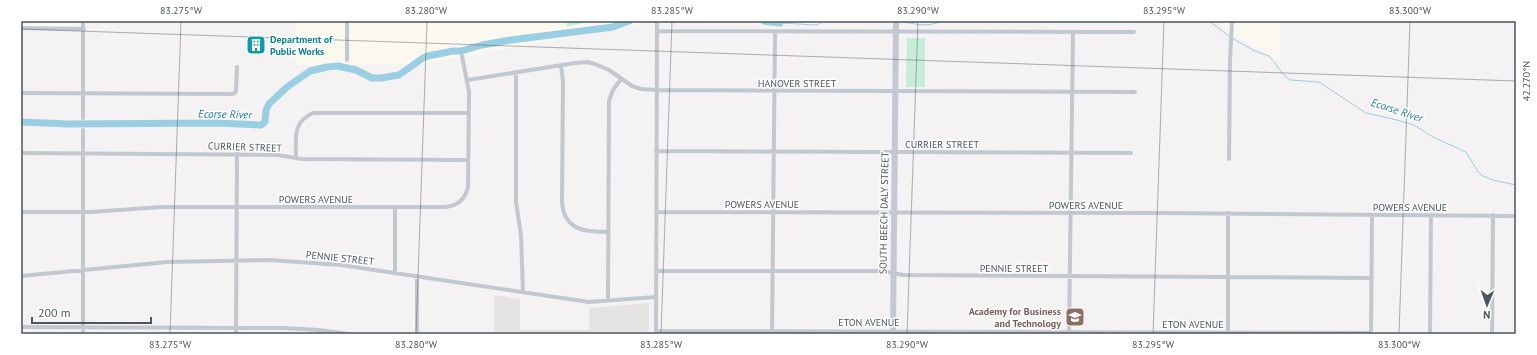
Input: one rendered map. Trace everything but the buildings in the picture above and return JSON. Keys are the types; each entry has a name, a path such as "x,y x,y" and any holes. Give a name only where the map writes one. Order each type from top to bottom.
{"main road":[{"name":"SOUTH BEECH DALY STREET","path":"893,332 896,23"}],"street":[{"path":"83,118 84,21"},
{"path":"347,21 347,60"},
{"path":"656,332 657,21"},
{"path":"1229,159 1232,21"},
{"path":"21,28 84,29"},
{"path":"657,31 1134,32"},
{"path":"772,332 775,32"},
{"path":"1070,333 1073,32"},
{"name":"POWERS AVENUE","path":"21,212 84,213 161,207 445,207 459,203 467,190 468,160 468,80 462,56"},
{"name":"HANOVER STREET","path":"468,80 581,62 595,64 609,70 637,88 656,90 1135,92"},
{"path":"561,65 563,86 562,206 566,217 574,226 585,231 608,232"},
{"path":"21,93 235,93 237,88 237,66"},
{"path":"516,72 516,202 521,235 523,292"},
{"path":"608,300 609,101 613,90 621,79"},
{"path":"296,158 297,128 304,118 314,113 468,113"},
{"path":"83,130 84,334"},
{"name":"CURRIER STREET","path":"656,151 1131,153"},
{"name":"CURRIER STREET","path":"21,153 237,154 277,155 296,158 468,160"},
{"path":"236,334 237,154"},
{"path":"395,207 395,273"},
{"name":"POWERS AVENUE","path":"656,212 1228,213 1516,216"},
{"path":"1228,213 1228,333"},
{"path":"1371,333 1372,215"},
{"path":"1430,334 1431,215"},
{"path":"1492,334 1494,215"},
{"name":"PENNIE STREET","path":"21,276 167,262 237,260 294,261 341,265 589,302 656,297"},
{"name":"PENNIE STREET","path":"656,271 884,271 903,275 1372,278"},
{"path":"417,276 417,334"},
{"path":"21,327 297,329 349,334"},
{"name":"ETON AVENUE","path":"656,332 1371,333"}],"shaded area":[{"path":"21,21 81,21 81,25 21,29"},
{"path":"296,21 655,22 421,64 296,65"},
{"path":"664,21 821,21 817,25"},
{"path":"1215,21 1281,21 1280,62 1237,37"},
{"path":"494,295 520,299 520,330 589,330 589,308 649,303 649,334 494,334"}],"green space":[{"path":"567,21 590,21 567,27"},
{"path":"907,38 925,38 925,87 906,87"}],"waterway":[{"name":"Ecorse River","path":"21,122 68,124 217,123 261,125 265,122 266,110 269,104 287,87 310,71 338,66 356,70 372,78 381,78 399,75 428,56 461,51 482,45 511,40 613,27 629,21"},
{"name":"Ecorse River","path":"764,21 780,23"},
{"name":"Ecorse River","path":"780,23 817,25 822,21"},
{"name":"Ecorse River","path":"900,21 926,25 942,21"},
{"name":"Ecorse River","path":"1209,21 1229,36"},
{"name":"Ecorse River","path":"1232,38 1255,51 1269,56 1283,74 1290,80 1319,82 1366,113 1414,125 1433,137 1466,152 1478,172 1483,176 1493,180 1516,185"}],"place":[{"name":"Department of Public Works","path":"256,45"},
{"name":"Academy for Business and Technology","path":"1075,317"}]}
